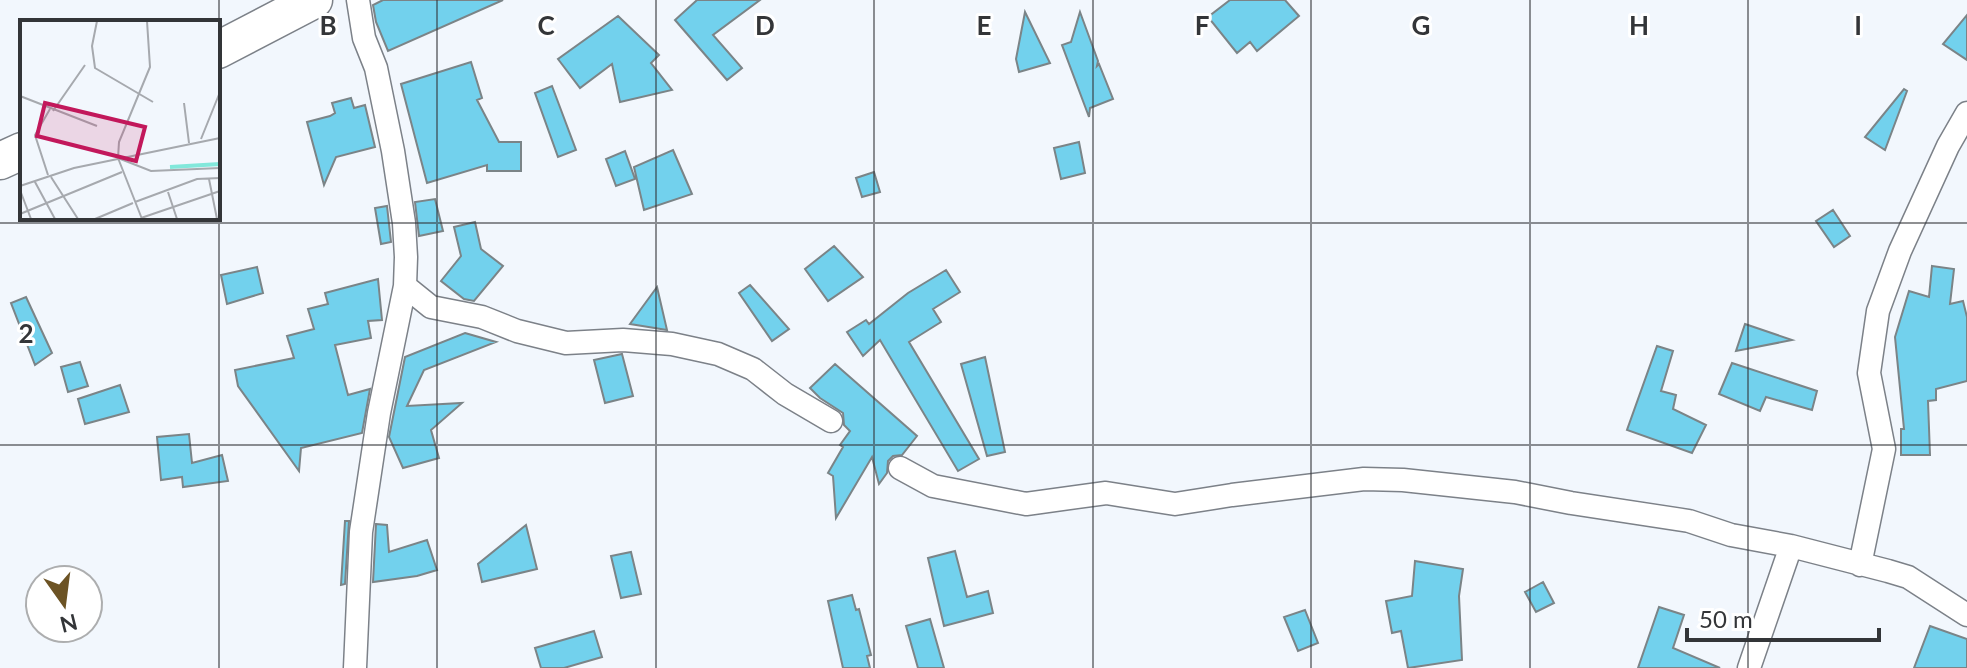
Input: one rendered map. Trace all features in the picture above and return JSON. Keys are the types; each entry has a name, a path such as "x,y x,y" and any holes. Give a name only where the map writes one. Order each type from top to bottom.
{"highway":[{"path":"220,49 314,0"},
{"path":"0,161 20,152"}],"street":[{"path":"355,668 361,532 369,470 405,286 404,223 393,151 376,68 364,38 358,0"},
{"path":"1860,565 1884,449 1869,373 1878,311 1900,251 1948,146 1967,113"},
{"path":"405,286 431,307 482,317 517,331 566,343 623,340 660,343 718,354 753,369 785,394 831,421"},
{"path":"900,468 933,486 1026,504 1106,493 1175,504 1364,479 1515,492 1689,521 1731,535 1791,546 1908,577 1967,615"},
{"path":"1749,668 1791,546"}],"building":[{"path":"383,0 503,0 388,51 376,22 373,5"},
{"path":"697,0 760,0 713,35 742,68 727,80 675,20"},
{"path":"1230,0 1285,0 1299,16 1257,51 1250,42 1237,53 1208,17"},
{"path":"1025,12 1050,63 1019,72 1016,59"},
{"path":"1080,12 1098,61 1097,66 1099,64 1113,99 1090,108 1089,117 1062,45 1071,42"},
{"path":"1967,15 1967,60 1943,44"},
{"path":"618,16 659,55 651,63 672,90 620,102 612,64 580,88 558,59"},
{"path":"471,62 482,98 477,100 499,142 521,142 521,171 487,171 487,165 427,183 401,84"},
{"path":"552,86 576,150 558,157 535,93"},
{"path":"1904,89 1907,91 1885,150 1865,137"},
{"path":"351,98 354,108 365,105 375,147 336,157 324,185 307,122 330,116 335,113 332,103"},
{"path":"1079,142 1085,173 1061,179 1054,148"},
{"path":"673,150 692,194 644,210 634,167"},
{"path":"625,151 635,179 616,186 606,159"},
{"path":"874,172 880,192 862,197 856,178"},
{"path":"435,199 443,231 419,236 415,202"},
{"path":"387,206 391,242 381,244 375,208"},
{"path":"1833,210 1850,236 1834,247 1816,221"},
{"path":"475,222 481,249 503,266 474,301 464,299 441,281 461,256 454,227"},
{"path":"834,246 863,277 828,301 805,269"},
{"path":"1932,266 1954,269 1950,304 1963,301 1967,317 1967,381 1936,389 1936,400 1928,401 1930,455 1901,455 1901,429 1904,429 1895,337 1909,291 1929,297"},
{"path":"257,267 263,293 227,304 221,275"},
{"path":"946,270 960,292 933,309 941,322 909,342 979,459 958,471 880,340 863,356 847,332 866,320 869,324 908,293"},
{"path":"378,279 382,320 368,321 371,338 335,345 348,395 370,389 362,433 301,448 299,471 238,386 235,370 294,358 287,336 314,329 308,309 328,304 325,293"},
{"path":"750,285 789,329 772,341 739,293"},
{"path":"657,287 667,330 630,324"},
{"path":"26,297 52,353 35,365 11,303"},
{"path":"1745,324 1792,340 1736,351"},
{"path":"465,333 496,342 424,370 407,406 462,403 431,430 439,458 403,468 389,437 405,357"},
{"path":"1657,346 1673,351 1661,391 1676,395 1673,409 1706,425 1692,453 1627,430"},
{"path":"622,354 633,396 605,403 594,360"},
{"path":"985,357 1005,452 987,456 961,364"},
{"path":"80,362 88,386 68,392 61,367"},
{"path":"1732,363 1817,391 1812,410 1766,397 1760,411 1719,394"},
{"path":"835,364 917,436 902,455 893,456 888,461 887,473 879,484 872,457 836,518 833,476 828,473 850,431 844,425 843,413 810,388"},
{"path":"120,385 129,412 85,424 78,399"},
{"path":"189,434 192,463 222,455 228,481 183,487 182,477 161,480 157,437"},
{"path":"345,521 349,521 345,584 341,585"},
{"path":"376,524 387,525 389,552 427,540 437,570 373,582"},
{"path":"526,525 537,569 482,582 478,564"},
{"path":"955,551 967,597 988,591 993,613 944,626 928,558"},
{"path":"631,552 641,594 621,598 611,556"},
{"path":"1415,561 1463,569 1459,596 1462,660 1408,668 1401,631 1392,633 1386,601 1412,596"},
{"path":"1543,582 1554,603 1536,612 1525,592"},
{"path":"852,595 856,610 859,609 871,655 867,656 870,668 843,668 828,601"},
{"path":"1659,607 1684,615 1673,648 1720,668 1638,668"},
{"path":"1305,610 1318,643 1298,651 1284,617"},
{"path":"930,619 944,668 918,668 906,626"},
{"path":"1930,626 1967,639 1967,668 1914,668"},
{"path":"594,631 602,657 564,668 541,668 535,648"}]}
